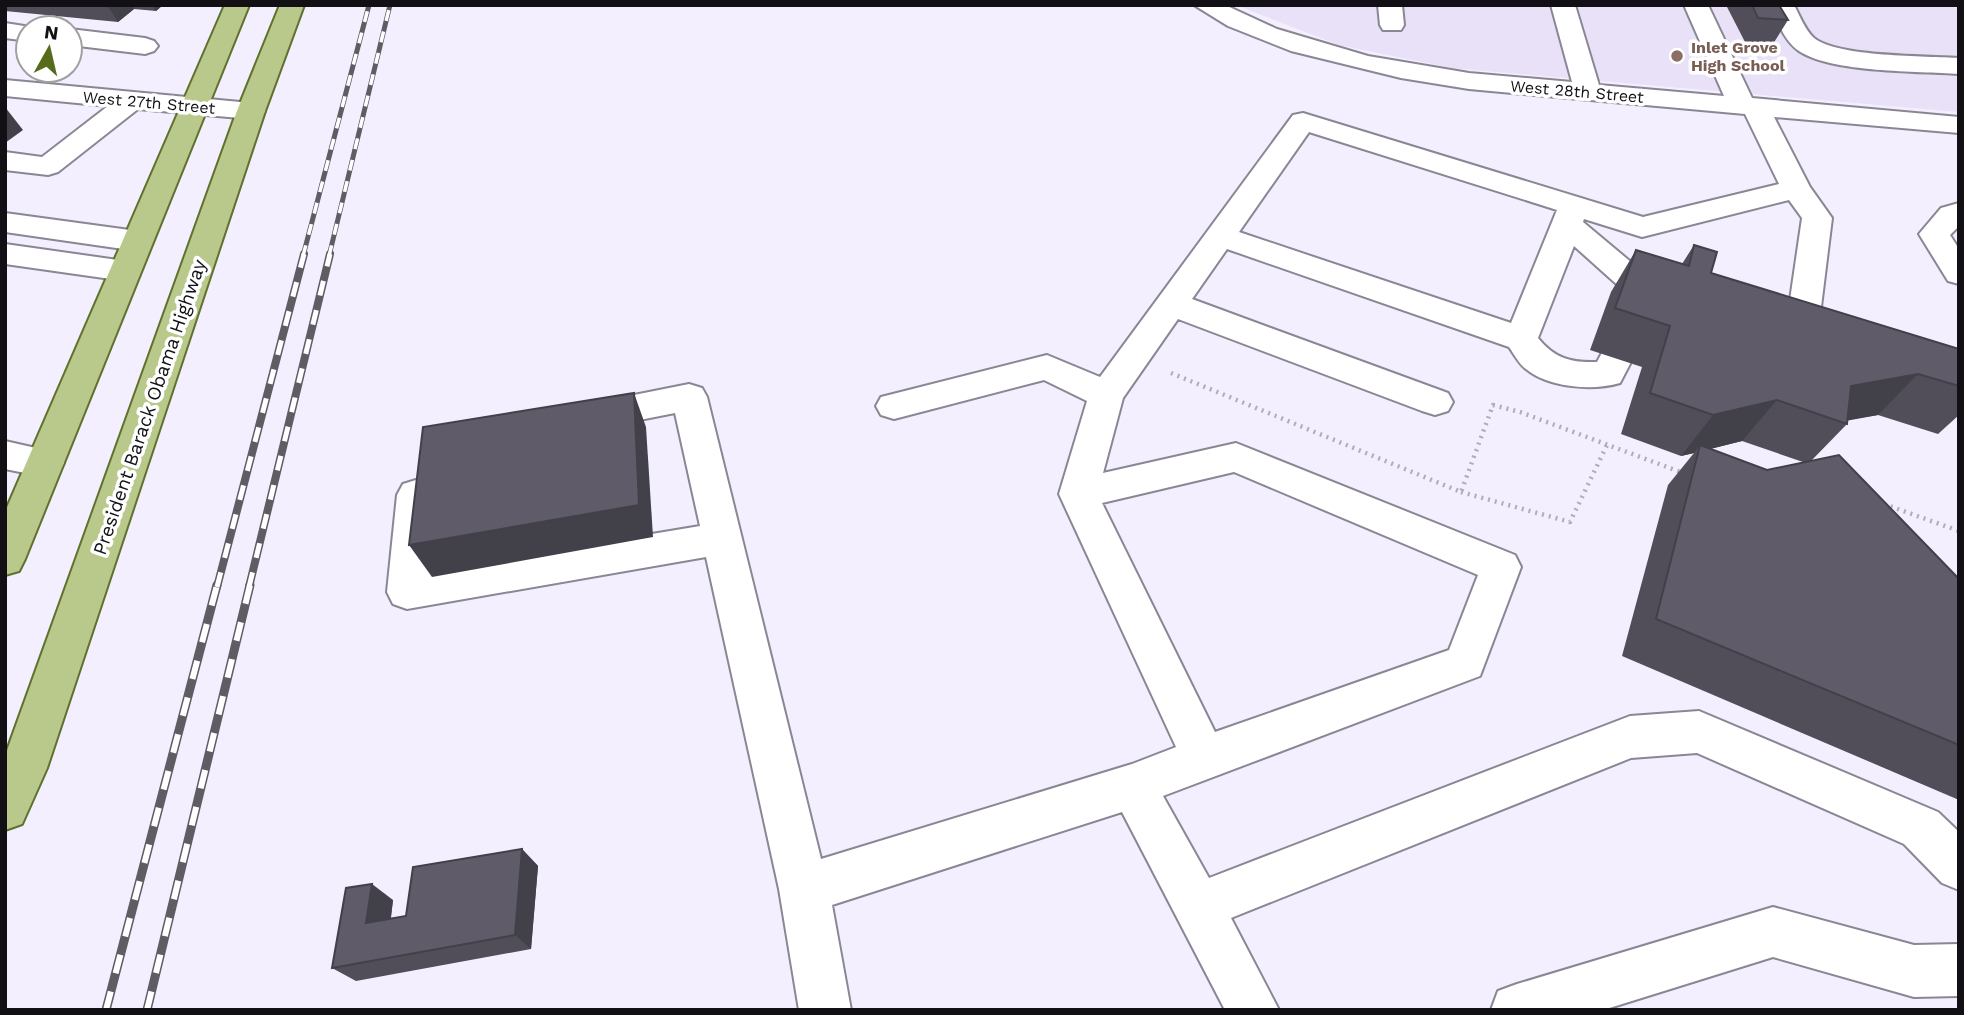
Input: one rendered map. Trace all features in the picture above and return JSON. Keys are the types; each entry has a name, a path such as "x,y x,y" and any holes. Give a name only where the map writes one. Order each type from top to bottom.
{"main road":[{"path":"5,559 237,5"},
{"name":"President Barack Obama Highway","path":"5,808 23,768 251,111 292,5"}],"street":[{"name":"West 28th Street","path":"1206,5 1255,28 1352,60 1469,81 1959,125"},
{"path":"1563,5 1588,92"},
{"path":"1696,5 1748,106 1796,189 1817,218 1805,307"},
{"path":"1782,5 1802,40 1810,47 1840,55 1959,66"},
{"path":"84,39 145,46"},
{"name":"West 27th Street","path":"5,88 251,111"},
{"path":"5,161 48,166 131,101"},
{"path":"1204,757 1078,494 1106,395 1303,121 1571,215 1642,227 1796,189"},
{"path":"1959,212 1952,215 1934,234 1959,274"},
{"path":"1571,215 1639,286 1635,299"},
{"path":"1521,339 1571,215"},
{"path":"5,222 137,241"},
{"path":"1220,236 1521,339 1538,361 1573,374 1608,374 1616,358"},
{"path":"5,254 125,271"},
{"path":"1172,304 1435,402"},
{"path":"894,405 1047,367 1106,395"},
{"path":"555,423 689,397 720,539 804,889 825,1010"},
{"path":"5,455 45,463"},
{"path":"804,889 1133,786 1204,757 1465,663 1501,567 1236,457 1078,494"},
{"path":"419,462 407,592 720,539"},
{"path":"1198,907 1630,737 1699,732 1921,828 1959,866"},
{"path":"1133,786 1253,1010"},
{"path":"1517,1010 1773,932 1914,971 1959,970"}],"path":[{"path":"1134,358 1461,492 1570,523 1607,444"},
{"path":"1461,492 1493,405 1520,412 1693,477"},
{"path":"1880,503 1959,531"}],"shaded area":[{"name":"Inlet Grove High School","path":"1236,5 1959,5 1959,112 1452,68 1339,45"}],"building":[{"path":"1752,5 1779,5 1788,20 1758,18"},
{"path":"1694,245 1717,252 1711,273 1959,349 1959,386 1918,374 1851,386 1847,424 1777,400 1713,415 1650,393 1670,326 1615,308 1636,250 1689,266"},
{"path":"634,393 639,505 409,545 423,427"},
{"path":"1700,445 1767,470 1839,455 1959,579 1959,745 1656,619"},
{"path":"522,849 515,935 332,968 346,888 372,884 366,923 406,916 413,867"}],"railway":[{"path":"303,256 369,5"},
{"path":"329,256 390,5"},
{"path":"217,587 304,254"},
{"path":"249,587 330,254"},
{"path":"106,1010 217,585"},
{"path":"147,1010 250,585"}],"place":[{"name":"Inlet Grove High School","path":"1677,56"}]}
